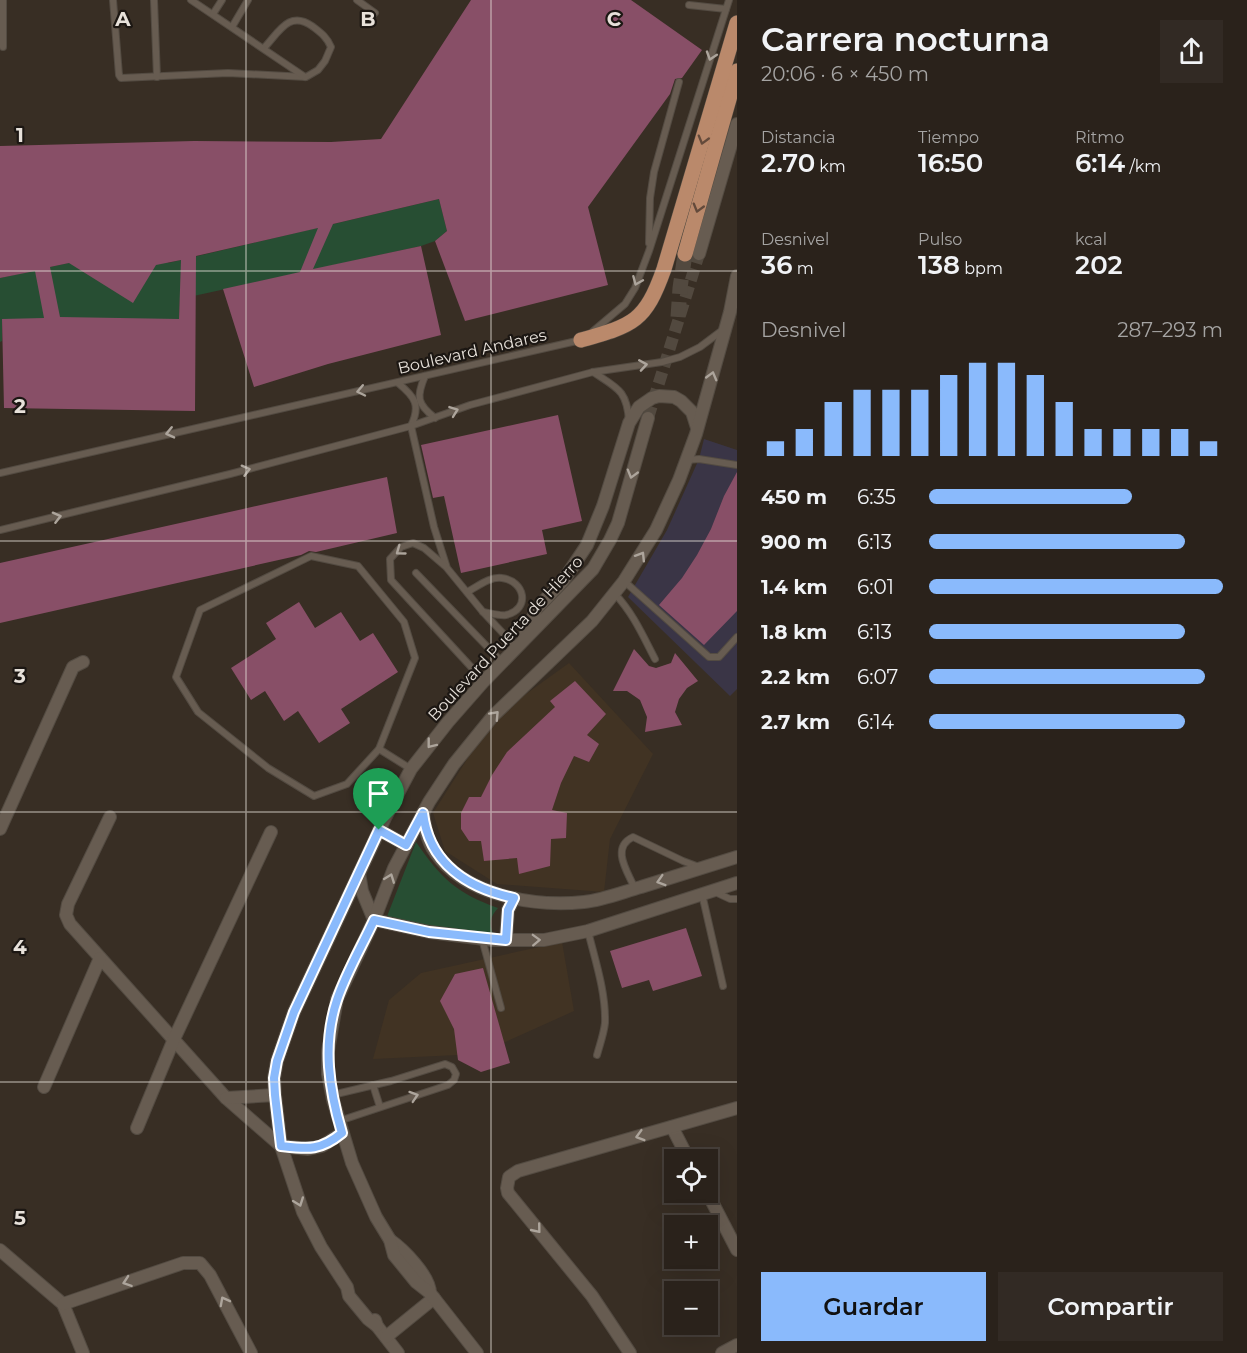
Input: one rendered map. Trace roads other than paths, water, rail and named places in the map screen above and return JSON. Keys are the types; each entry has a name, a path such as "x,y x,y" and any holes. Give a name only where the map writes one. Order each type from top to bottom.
{"main road":[{"path":"581,340 620,329 630,323 655,295 737,23"},
{"path":"692,254 737,71"}],"street":[{"path":"692,254 737,124"},
{"path":"477,1353 432,1295 416,1282 394,1255 390,1240 364,1191 340,1127 328,1074 328,1052 337,999 374,920 394,868 423,813 454,764 493,716 592,621 615,594 656,530 696,434 724,329 733,313 736,282"},
{"path":"520,644 537,608 563,581 587,545 603,506 629,423 645,402 652,398 667,396 681,401 695,419 696,434"},
{"name":"Boulevard Puerta de Hierro","path":"398,1353 377,1326 373,1315 347,1287 307,1221 281,1146 274,1078 277,1061 290,1023 379,830 411,769 484,681 582,582 602,556 618,523 648,418"},
{"path":"1,824 73,667 83,662"},
{"path":"423,813 427,837 434,851 445,864 480,888 514,898 552,903 585,902 737,857"},
{"path":"110,816 68,904 66,915 70,924 226,1098 281,1146 308,1149 322,1146 340,1127"},
{"path":"379,830 406,845"},
{"path":"137,1128 174,1039 271,832"},
{"path":"359,873 362,891 374,920"},
{"path":"374,920 429,932 506,940 544,940 588,931 737,883"},
{"path":"506,940 508,910 514,898"},
{"path":"44,1087 100,958"},
{"path":"226,1098 275,1095"},
{"path":"630,1353 592,1296 508,1193 507,1181 513,1173 518,1171 737,1108"},
{"path":"672,1127 683,1149"},
{"path":"712,1203 737,1250"},
{"path":"0,1250 63,1304 83,1353"},
{"path":"63,1304 183,1263 200,1263 210,1275 251,1353"},
{"path":"386,1337 432,1295"},
{"path":"722,1353 737,1345"}],"lane":[{"path":"3,0 3,47"},
{"path":"113,0 118,75 124,79 228,73 306,77 318,70 331,47 324,34 303,20 295,20 286,23 264,48"},
{"path":"154,0 157,77"},
{"path":"191,0 306,77"},
{"path":"213,14 222,0"},
{"path":"232,27 249,0"},
{"path":"357,0 375,13"},
{"name":"Boulevard Andares","path":"0,473 581,340 625,304 634,288 649,251 729,0"},
{"path":"689,5 726,9"},
{"path":"649,251 650,198 654,172 679,82"},
{"path":"0,530 230,474 411,426 470,405 592,372 662,362 680,357 724,329"},
{"path":"592,372 623,395 627,402 629,423"},
{"path":"425,376 418,393 421,405 435,418"},
{"path":"398,383 414,398 417,408 416,417 411,426 434,527 447,568"},
{"path":"687,460 699,459 737,465"},
{"path":"484,681 391,580 390,559 401,547 413,543 430,552 447,568 483,612 520,644"},
{"path":"311,556 358,566 404,622 415,658 379,749 347,784 314,796 268,768 198,712 176,677 200,610 311,556"},
{"path":"416,573 502,662"},
{"path":"467,592 489,579 502,578 518,586 523,594 522,603 513,612 503,616 483,612"},
{"path":"624,581 709,657 719,657 737,637"},
{"path":"615,594 636,622 655,659"},
{"path":"379,749 411,769"},
{"path":"635,889 621,858 623,845 633,837 702,868"},
{"path":"723,986 707,893 737,899"},
{"path":"588,931 604,1008 605,1024 597,1055"},
{"path":"482,938 501,1008"},
{"path":"332,1095 445,1064 452,1067 456,1074 454,1080 448,1085 380,1107 340,1127"},
{"path":"373,1085 380,1107"}],"tunnel":[{"path":"678,317 685,254"},
{"path":"648,418 699,254"}]}
